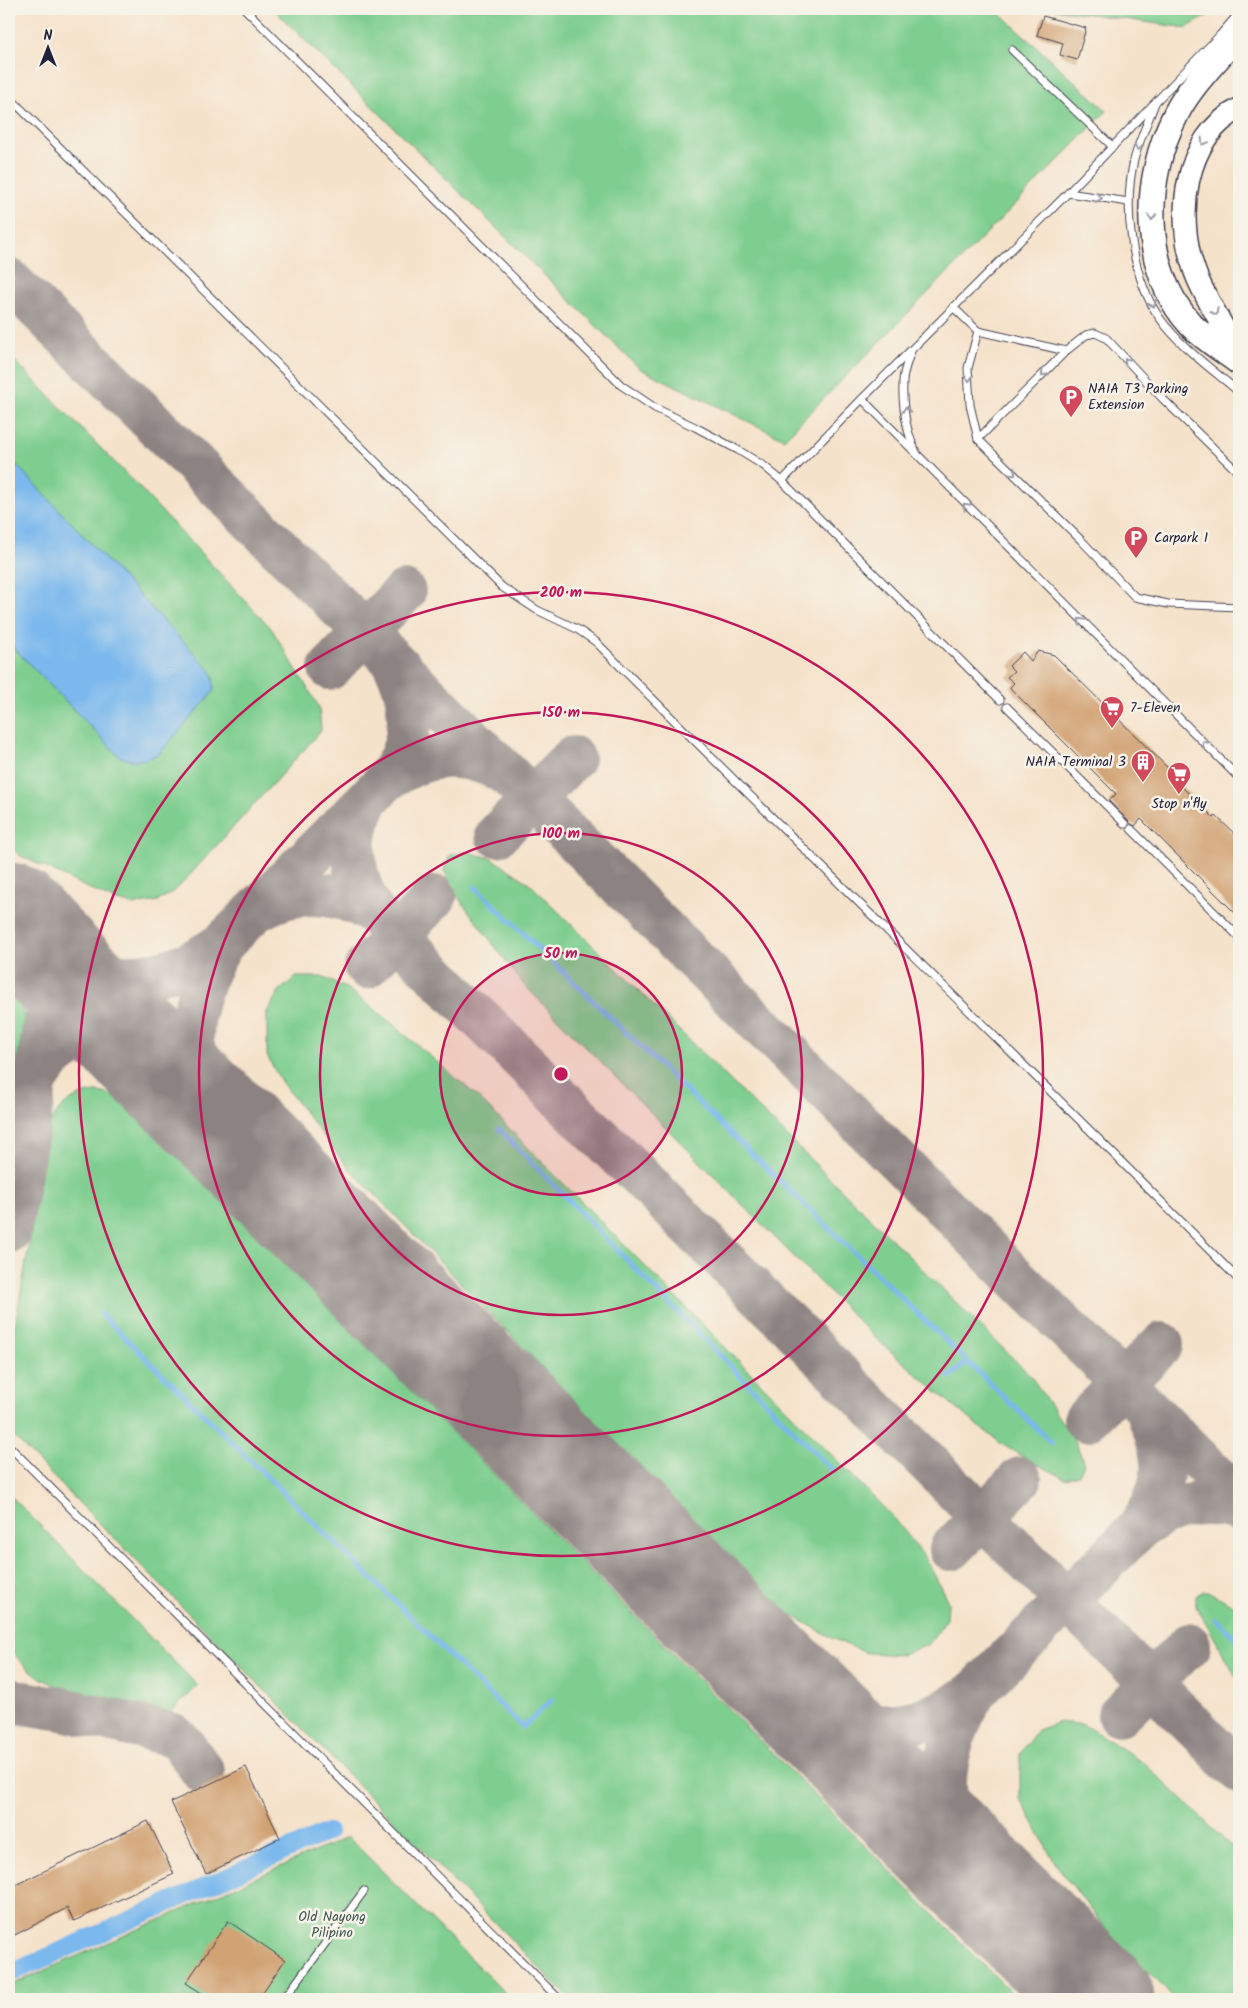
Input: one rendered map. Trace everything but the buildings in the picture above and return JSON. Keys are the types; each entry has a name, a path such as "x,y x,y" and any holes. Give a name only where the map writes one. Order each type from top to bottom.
{"highway":[{"path":"1239,33 1182,104 1167,135 1157,169 1152,202 1152,233 1158,265 1172,297 1192,326 1239,362"}],"main road":[{"path":"1239,109 1214,128 1200,149 1189,179 1185,219 1190,255 1195,274 1239,362"}],"lane":[{"path":"245,9 621,385 655,408 695,427 764,466 782,481 1000,700"},
{"path":"782,481 1113,147 1239,13"},
{"path":"1012,50 1113,147"},
{"path":"9,97 502,587 537,610 577,629 596,642 989,1032 1121,1160 1239,1280"},
{"path":"1156,101 1134,160 1129,202 1135,254 1142,283 1158,316 1175,336 1239,392"},
{"path":"1068,193 1129,202"},
{"path":"953,307 978,331 1066,351"},
{"path":"978,331 968,368 970,404 978,439 1136,597 1154,603 1239,607"},
{"path":"978,439 1066,351 1086,335 1095,333 1106,338 1163,400 1239,473"},
{"path":"911,349 903,380 910,436 918,457"},
{"path":"862,399 1239,778"},
{"path":"1007,707 1124,824"},
{"path":"1131,830 1239,937"},
{"path":"9,1446 559,1999"},
{"path":"284,1999 364,1890"}],"green space":[{"path":"273,9 996,10 1107,111 784,439 639,368"},
{"path":"1055,9 1214,9 1207,16 1186,28"},
{"path":"9,355 136,484 271,628 319,707 321,730 177,889 158,901 134,905 113,900 19,855 9,845"},
{"path":"467,852 491,858 529,883 1030,1375 1076,1443 1084,1464 1079,1475 1065,1478 1003,1445 956,1408 874,1337 523,984 455,893 444,870 450,855"},
{"path":"296,977 322,977 348,989 389,1021 477,1096 895,1519 927,1560 948,1602 947,1619 929,1644 901,1655 867,1653 838,1641 773,1605 347,1166 282,1083 267,1056 267,1012 279,991"},
{"path":"9,990 20,1001 24,1018 9,1111"},
{"path":"97,1092 120,1100 1018,1999 570,1999 9,1432 9,1360 50,1124 63,1106 82,1095"},
{"path":"9,1494 198,1686 157,1725 139,1714 102,1705 42,1679 24,1665 9,1648"},
{"path":"1203,1591 1214,1594 1239,1609 1239,1681 1196,1606 1196,1596"},
{"path":"1060,1722 1084,1725 1142,1761 1239,1854 1239,1999 1175,1999 1112,1936 1057,1866 1020,1799 1020,1754 1037,1730"},
{"name":"Old Nayong Pilipino","path":"348,1837 511,1999 9,1999 9,1986"}],"water":[{"path":"9,457 209,669 213,676 214,691 160,753 155,756 134,760 119,756 9,643"}],"waterway":[{"path":"475,887 1052,1443"},
{"path":"499,1129 833,1471"},
{"path":"101,1314 523,1727 552,1700"},
{"path":"949,1377 968,1362"},
{"path":"1216,1619 1239,1642"},
{"path":"9,1974 328,1832"}],"taxiway":[{"path":"9,280 1239,1499"},
{"path":"330,668 404,592"},
{"path":"17,925 40,945 65,961 90,971 117,976 143,975 170,970 197,959 223,943 367,800 396,767 407,737 409,722 405,691 393,662"},
{"path":"387,780 416,764 430,759 445,757 474,760 504,772"},
{"path":"497,835 573,758"},
{"path":"367,800 357,828 354,857 360,885 373,912 1239,1771"},
{"path":"259,909 288,897 316,894 345,899 373,912"},
{"path":"366,967 435,897"},
{"path":"215,1119 204,1096 197,1074 192,1030 201,986 223,943"},
{"path":"9,1232 52,990 49,967 39,948"},
{"path":"35,1084 54,1057 66,1048 80,1042 94,1039 109,1039 140,1048"},
{"path":"1085,1420 1162,1344"},
{"path":"794,1695 839,1718 862,1724 885,1725 908,1723 931,1717 975,1692 1139,1528 1149,1512 1160,1484 1162,1457 1147,1411"},
{"path":"951,1549 1020,1479"},
{"path":"1139,1528 1163,1514 1187,1506 1212,1504 1239,1510"},
{"path":"1119,1715 1189,1645"},
{"path":"972,1873 951,1826 946,1804 945,1782 947,1761 953,1739 962,1716 975,1692"},
{"path":"9,1698 10,1701 63,1709 173,1735 181,1742 203,1772"}],"runway":[{"path":"9,917 59,969 215,1119 1100,1999"}],"place":[{"name":"NAIA T3 Parking Extension","path":"1071,418"},
{"name":"Carpark 1","path":"1136,559"},
{"name":"7-Eleven","path":"1112,729"},
{"name":"NAIA Terminal 3","path":"1143,783"},
{"name":"Stop n'fly","path":"1179,795"}]}
